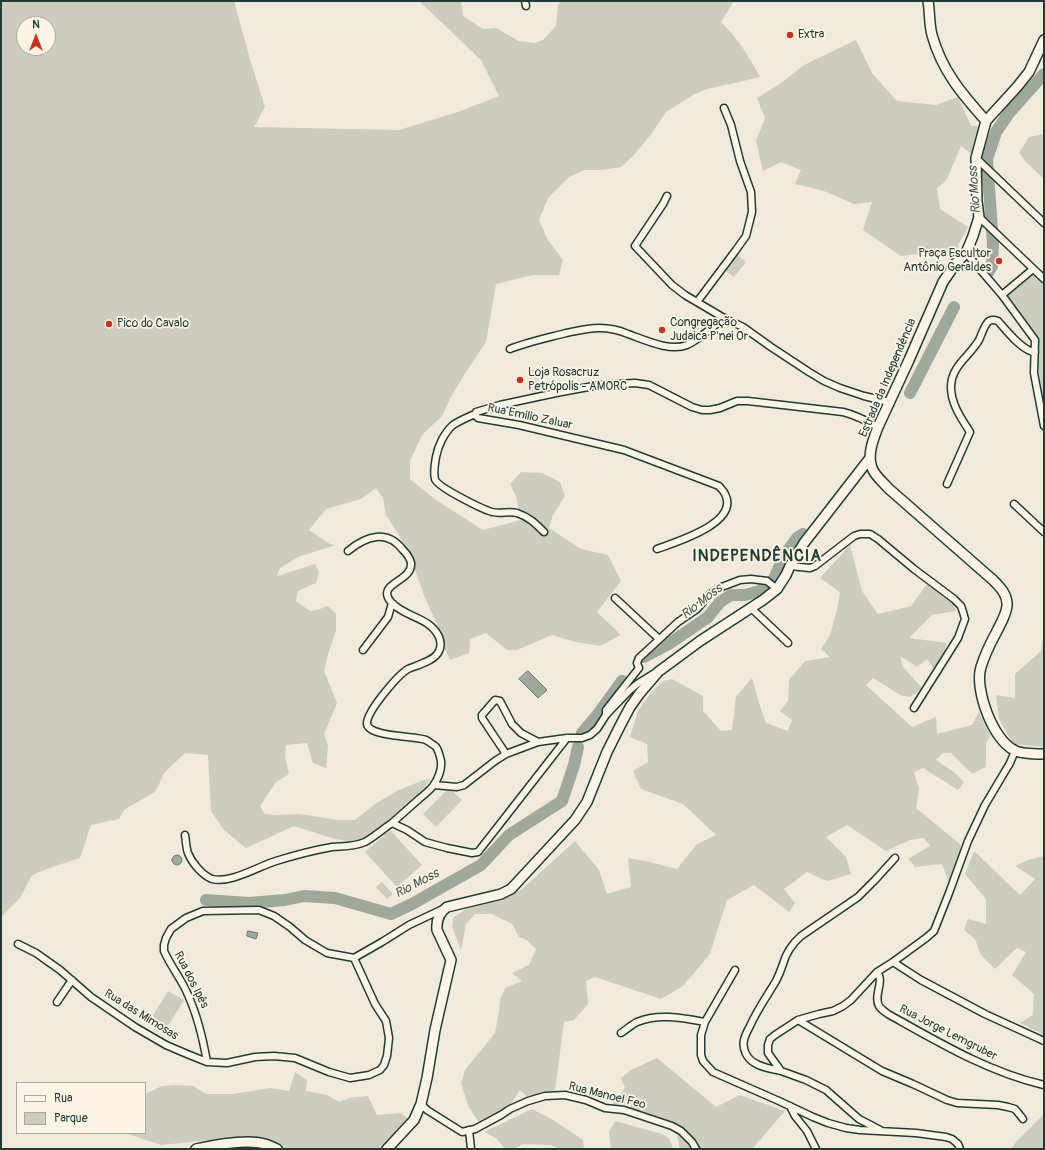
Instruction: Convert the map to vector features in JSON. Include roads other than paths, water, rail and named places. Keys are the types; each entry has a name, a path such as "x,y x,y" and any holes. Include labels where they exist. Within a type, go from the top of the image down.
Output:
{"street":[{"path":"928,1 932,34 943,64 964,97 986,121"},
{"name":"Estrada da Independência","path":"870,458 872,443 878,427 943,282 956,263 966,254 973,236 979,217 976,158 986,121 1029,72 1044,40"},
{"path":"697,302 746,236 752,212 751,192 740,161 731,125 724,108"},
{"path":"976,158 1044,223"},
{"path":"667,196 635,246 672,285 697,302 743,328 824,381 846,390 889,402"},
{"path":"979,217 1044,279"},
{"path":"966,254 1002,295 1035,340 1034,373 1044,426"},
{"path":"1002,295 1033,269"},
{"path":"510,349 530,342 582,329 598,328 612,329 642,340 677,347 686,345 697,339 724,318"},
{"path":"947,484 970,432 955,406 951,388 953,375 962,360 978,341 986,324 994,319 998,321 1023,347 1034,352"},
{"name":"Rua Emilio Zaluar","path":"658,550 715,523 724,513 727,505 725,494 719,486 624,450 519,425 478,418 475,414 478,411 500,405 556,393 598,385 636,382 650,385 692,407 702,410 710,410 736,402 748,401 853,414 878,427"},
{"path":"475,414 453,426 441,442 437,450 434,471 435,480 439,485 472,504 493,512 515,512 531,519 544,532"},
{"path":"434,785 457,787 464,785 506,754 538,742 567,738 582,738 590,735 597,729 606,716 629,691 777,589 804,543 870,458"},
{"path":"870,458 872,469 877,477 993,580 1006,596 1007,604 1005,616 980,668 979,681 984,704 1001,740 1015,751 1044,754"},
{"path":"1014,504 1044,532"},
{"path":"790,566 810,568 815,566 854,536 860,534 870,534 961,606 965,618 958,638 914,708"},
{"path":"185,835 188,852 194,864 205,875 213,879 226,879 243,875 275,861 332,847 352,846 365,842 392,823 432,788 438,779 442,766 440,755 436,748 426,740 384,734 369,728 367,725 369,716 377,702 395,682 407,670 436,656 441,645 437,633 432,626 400,609 392,603 387,596 389,587 407,575 410,569 411,562 408,554 398,543 384,537 370,538 357,544 348,551"},
{"path":"606,716 606,710 639,668 637,663 639,658 658,639 678,622 697,609 719,588 740,580 751,579 767,582 777,589"},
{"path":"614,598 658,639"},
{"path":"363,650 388,617 392,603"},
{"path":"750,607 788,643"},
{"path":"354,958 409,925 447,907 501,894 511,889 575,820 587,802 608,752 630,707 658,672"},
{"path":"506,754 482,718 482,715 495,700 500,701 512,724 521,733 538,742"},
{"path":"392,823 407,830 425,842 472,853 478,852 567,738"},
{"path":"781,1071 768,1052 770,1039 798,1020 833,1012 843,1006 851,1000 877,972 893,962 934,931 968,841 985,805 1010,763 1015,751"},
{"path":"882,1131 859,1119 826,1090 806,1080 754,1063 747,1056 743,1045 762,1001 780,973 788,950 801,936 858,897 895,858"},
{"path":"387,1149 414,1120 421,1104 427,1078 434,1030 451,960 436,930 436,925 441,911 447,907"},
{"name":"Rua dos Ipês","path":"207,1062 196,1012 188,994 164,952 166,938 171,928 186,918 203,911 259,910 274,916 305,940 327,953 354,958"},
{"name":"Rua das Mimosas","path":"18,944 36,953 72,980 91,997 135,1027 166,1045 207,1062 227,1063 255,1057 274,1056 295,1058 329,1072 350,1078 369,1075 380,1070 384,1065 387,1056 389,1038 386,1021 376,1004 354,958"},
{"path":"893,962 921,980 985,1014 1044,1041"},
{"path":"736,970 705,1022 701,1035 701,1055 707,1067 713,1072 790,1106 813,1118 846,1128 865,1131 916,1133 946,1137 952,1139 958,1144 960,1149"},
{"name":"Rua Jorge Lemgruber","path":"877,972 880,978 877,1000 879,1006 888,1014 971,1059 1010,1075 1044,1085"},
{"path":"57,1002 72,980"},
{"path":"621,1033 636,1023 657,1017 681,1018 705,1022"},
{"path":"798,1020 882,1072 913,1084 947,1100 958,1103 998,1105 1015,1109 1023,1119"},
{"name":"Rua Manoel Feo","path":"469,1130 483,1125 510,1109 528,1101 545,1096 566,1095 586,1100 605,1108 624,1110 672,1126 681,1131 692,1142 696,1149"},
{"path":"421,1104 427,1110 462,1132 469,1130 471,1149"},
{"path":"790,1106 795,1116 807,1131 816,1149"},
{"path":"196,1149 221,1144 255,1142 266,1144 277,1149"}],"waterway":[{"name":"Rio Moss","path":"987,274 992,266 993,244 987,159 996,132 1009,113 1044,74"},
{"name":"Rio Moss","path":"910,393 954,307"},
{"name":"Rio Moss","path":"644,657 667,645 708,617 720,602 731,595 745,595 760,591 774,579 784,556 797,538 803,534"},
{"name":"Rio Moss","path":"582,733 622,681"},
{"name":"Rio Moss","path":"206,900 249,903 285,900 304,896 335,898 391,914 412,904 481,865 509,835 562,801 574,765 578,747"}],"place":[{"name":"Extra","path":"790,35"},
{"name":"Praça Escultor Antônio Geraldes","path":"999,261"},
{"name":"Pico do Cavalo","path":"109,324"},
{"name":"Congregação Judaica P'nei Or","path":"662,330"},
{"name":"Loja Rosacruz Petrópolis - AMORC","path":"520,380"}],"district":[{"name":"INDEPENDÊNCIA","path":"757,557"}]}
